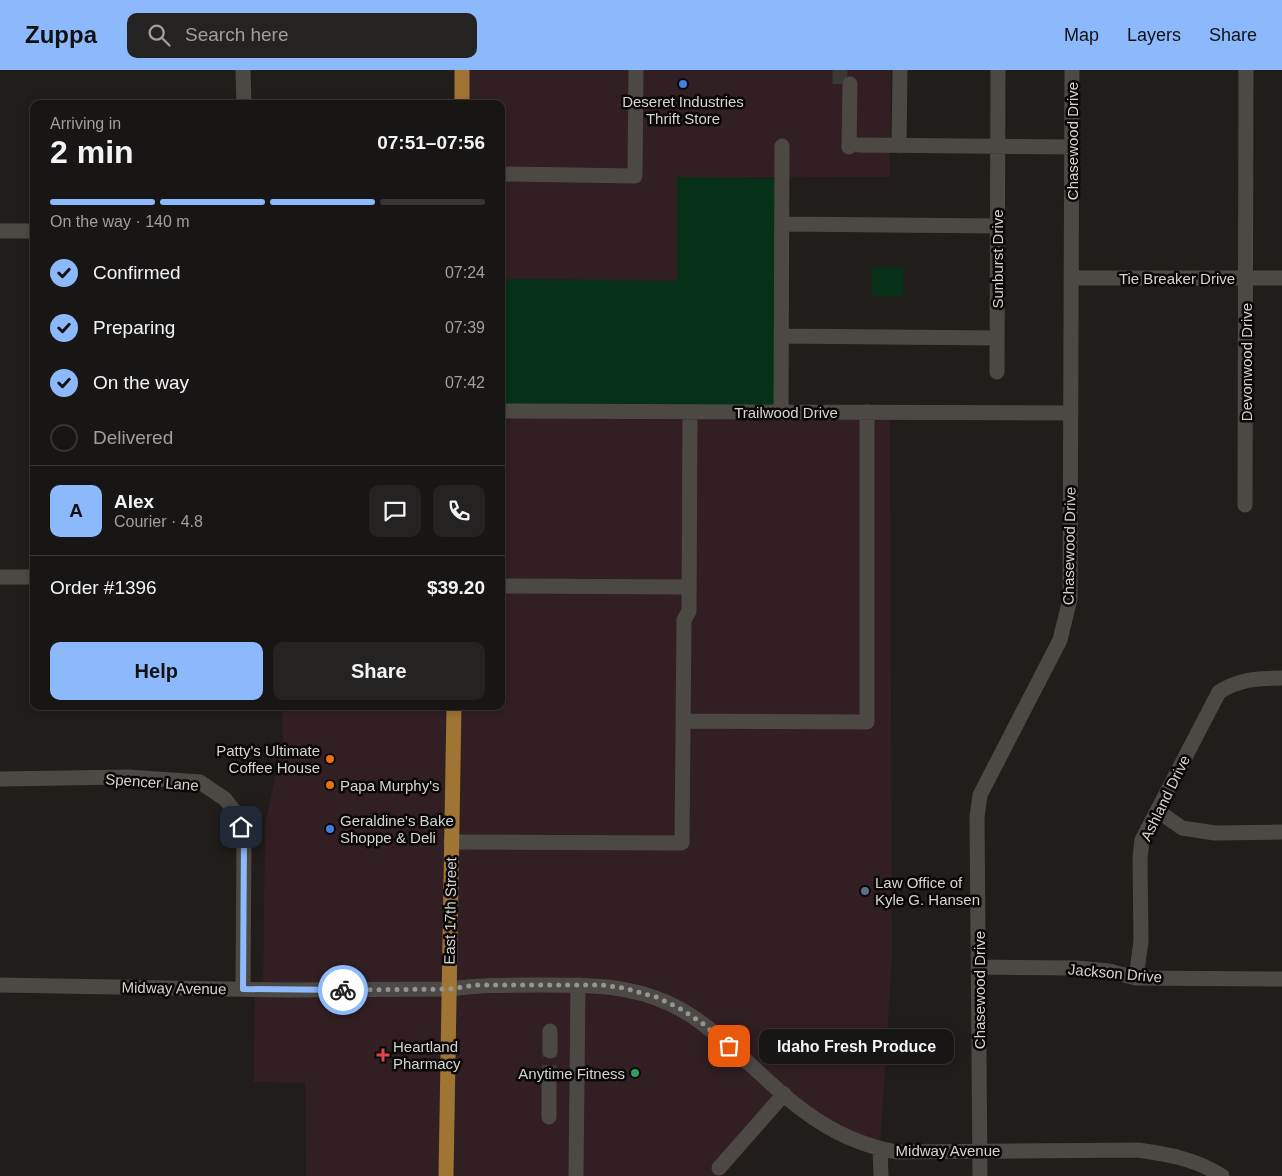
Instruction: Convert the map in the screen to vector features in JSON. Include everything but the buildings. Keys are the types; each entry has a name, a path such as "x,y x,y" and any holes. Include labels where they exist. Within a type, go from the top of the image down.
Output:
{"main road":[{"path":"462,70 462,100"},
{"name":"East 17th Street","path":"446,1176 454,710"}],"street":[{"path":"243,70 244,100"},
{"path":"505,174 635,176 636,70"},
{"path":"900,70 900,146"},
{"name":"Sunburst Drive","path":"998,70 998,372"},
{"name":"Chasewood Drive","path":"980,1176 977,817 980,795 1056,648 1066,620 1070,599 1072,70"},
{"name":"Devonwood Drive","path":"1245,505 1246,70"},
{"path":"845,84 849,146 1072,147"},
{"path":"781,412 782,146"},
{"path":"782,224 998,226"},
{"path":"0,231 30,231"},
{"name":"Tie Breaker Drive","path":"1071,278 1282,278"},
{"path":"781,336 997,338"},
{"name":"Trailwood Drive","path":"505,411 1071,413"},
{"path":"451,842 682,842 684,620 689,611 690,412"},
{"path":"684,721 867,722 867,412"},
{"path":"0,578 30,577"},
{"path":"505,586 689,587"},
{"name":"Ashland Drive","path":"1136,978 1141,941 1140,858 1142,840 1219,692 1234,683 1252,678 1282,678"},
{"name":"Spencer Lane","path":"0,779 128,777 200,782 225,799 239,817 244,837 243,989"},
{"path":"1158,811 1182,828 1216,832 1282,832"},
{"name":"Jackson Drive","path":"979,967 1077,968 1109,971 1136,978 1282,979"},
{"name":"Midway Avenue","path":"0,985 243,989 450,989 475,985 578,985 624,988 656,997 679,1008 702,1023 820,1123 846,1138 880,1149 896,1152 1138,1150 1176,1155 1212,1169 1222,1176"},
{"path":"576,1176 578,985"},
{"path":"550,1031 550,1051"},
{"path":"549,1080 549,1117"},
{"path":"719,1168 784,1094"},
{"path":"880,1149 881,1176"}],"shaded area":[{"path":"462,70 891,70 890,177 677,178 677,281 505,279 505,100 462,100"},
{"path":"505,411 890,413 892,958 880,1149 789,1100 723,1176 306,1176 305,1083 254,1082 255,990 263,989 265,824 283,740 283,710 505,710"}],"green space":[{"path":"677,177 782,179 781,412 505,411 505,279 677,281"},
{"path":"872,267 903,267 903,296 872,296"}],"tunnel":[{"path":"840,70 840,84"},
{"path":"549,1080 550,1051"}],"way so far":[{"path":"343,990 450,989 475,985 602,985 624,988 656,997 679,1008 702,1023 729,1046"}],"place":[{"name":"Deseret Industries Thrift Store","path":"683,84"},
{"name":"Patty's Ultimate Coffee House","path":"330,759"},
{"name":"Papa Murphy's","path":"330,785"},
{"name":"Geraldine's Bake Shoppe & Deli","path":"330,829"},
{"name":"Law Office of Kyle G. Hansen","path":"865,891"},
{"name":"Idaho Fresh Produce","path":"729,1046"},
{"name":"Heartland Pharmacy","path":"383,1055"},
{"name":"Anytime Fitness","path":"635,1073"}],"route":[{"path":"241,827 244,837 243,989 343,990"}]}
